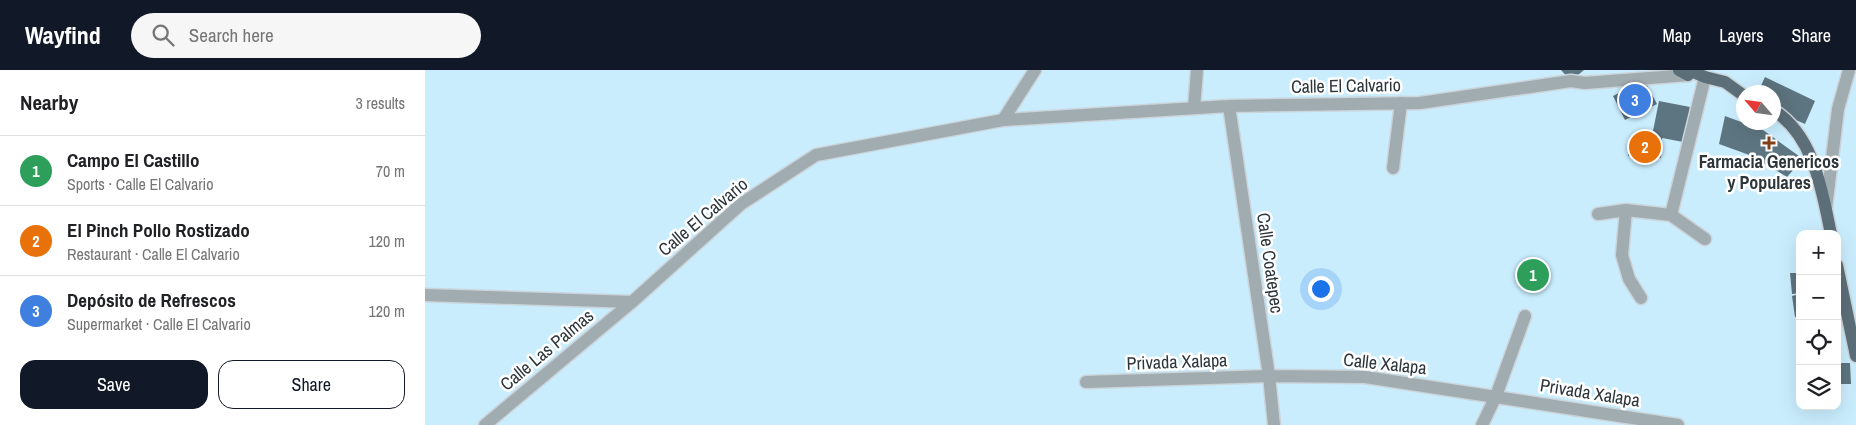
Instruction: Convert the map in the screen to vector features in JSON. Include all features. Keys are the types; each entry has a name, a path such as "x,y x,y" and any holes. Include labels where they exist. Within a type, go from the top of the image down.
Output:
{"main road":[{"path":"1684,73 1691,71 1725,82 1736,90"},
{"path":"1781,116 1790,123 1799,136 1814,165 1830,230"},
{"path":"1839,275 1855,351"}],"street":[{"path":"1003,120 1035,70"},
{"path":"1194,108 1197,70"},
{"path":"1826,209 1837,109 1849,70"},
{"name":"Calle El Calvario","path":"632,302 741,204 816,155 1003,120 1229,106 1420,102 1571,81 1585,83 1684,73"},
{"path":"1671,215 1705,77"},
{"path":"1393,168 1401,103"},
{"name":"Calle Coatepec","path":"1229,106 1269,376 1274,425"},
{"path":"1626,210 1621,255 1629,279 1641,298"},
{"path":"1598,214 1626,210 1671,215 1705,239"},
{"path":"425,295 632,302"},
{"name":"Calle Las Palmas","path":"485,425 632,302"},
{"path":"1482,425 1496,396 1525,316"},
{"name":"Privada Xalapa","path":"1087,382 1269,376"},
{"name":"Calle Xalapa","path":"1269,376 1365,377 1496,396"},
{"name":"Privada Xalapa","path":"1496,396 1678,425"}],"shaded area":[{"path":"425,70 1856,70 1856,425 425,425"}],"building":[{"path":"1561,70 1584,70 1571,81"},
{"path":"1765,77 1815,101 1805,124 1781,114 1781,85 1761,85"},
{"path":"1644,80 1657,104 1625,120 1613,96"},
{"path":"1659,101 1690,107 1683,142 1652,136"},
{"path":"1725,116 1736,120 1736,130 1763,130 1803,159 1787,177 1752,156 1719,144"},
{"path":"1630,136 1662,138 1661,158 1628,156"},
{"path":"1790,273 1796,273 1796,294 1792,294"},
{"path":"1796,295 1795,317 1792,296"},
{"path":"1841,363 1850,363 1851,384 1841,384"}],"place":[{"name":"Depósito de Refrescos","path":"1635,100"},
{"name":"Farmacia Genericos y Populares","path":"1769,143"},
{"name":"El Pinch Pollo Rostizado","path":"1645,147"},
{"name":"Campo El Castillo","path":"1533,275"}]}
